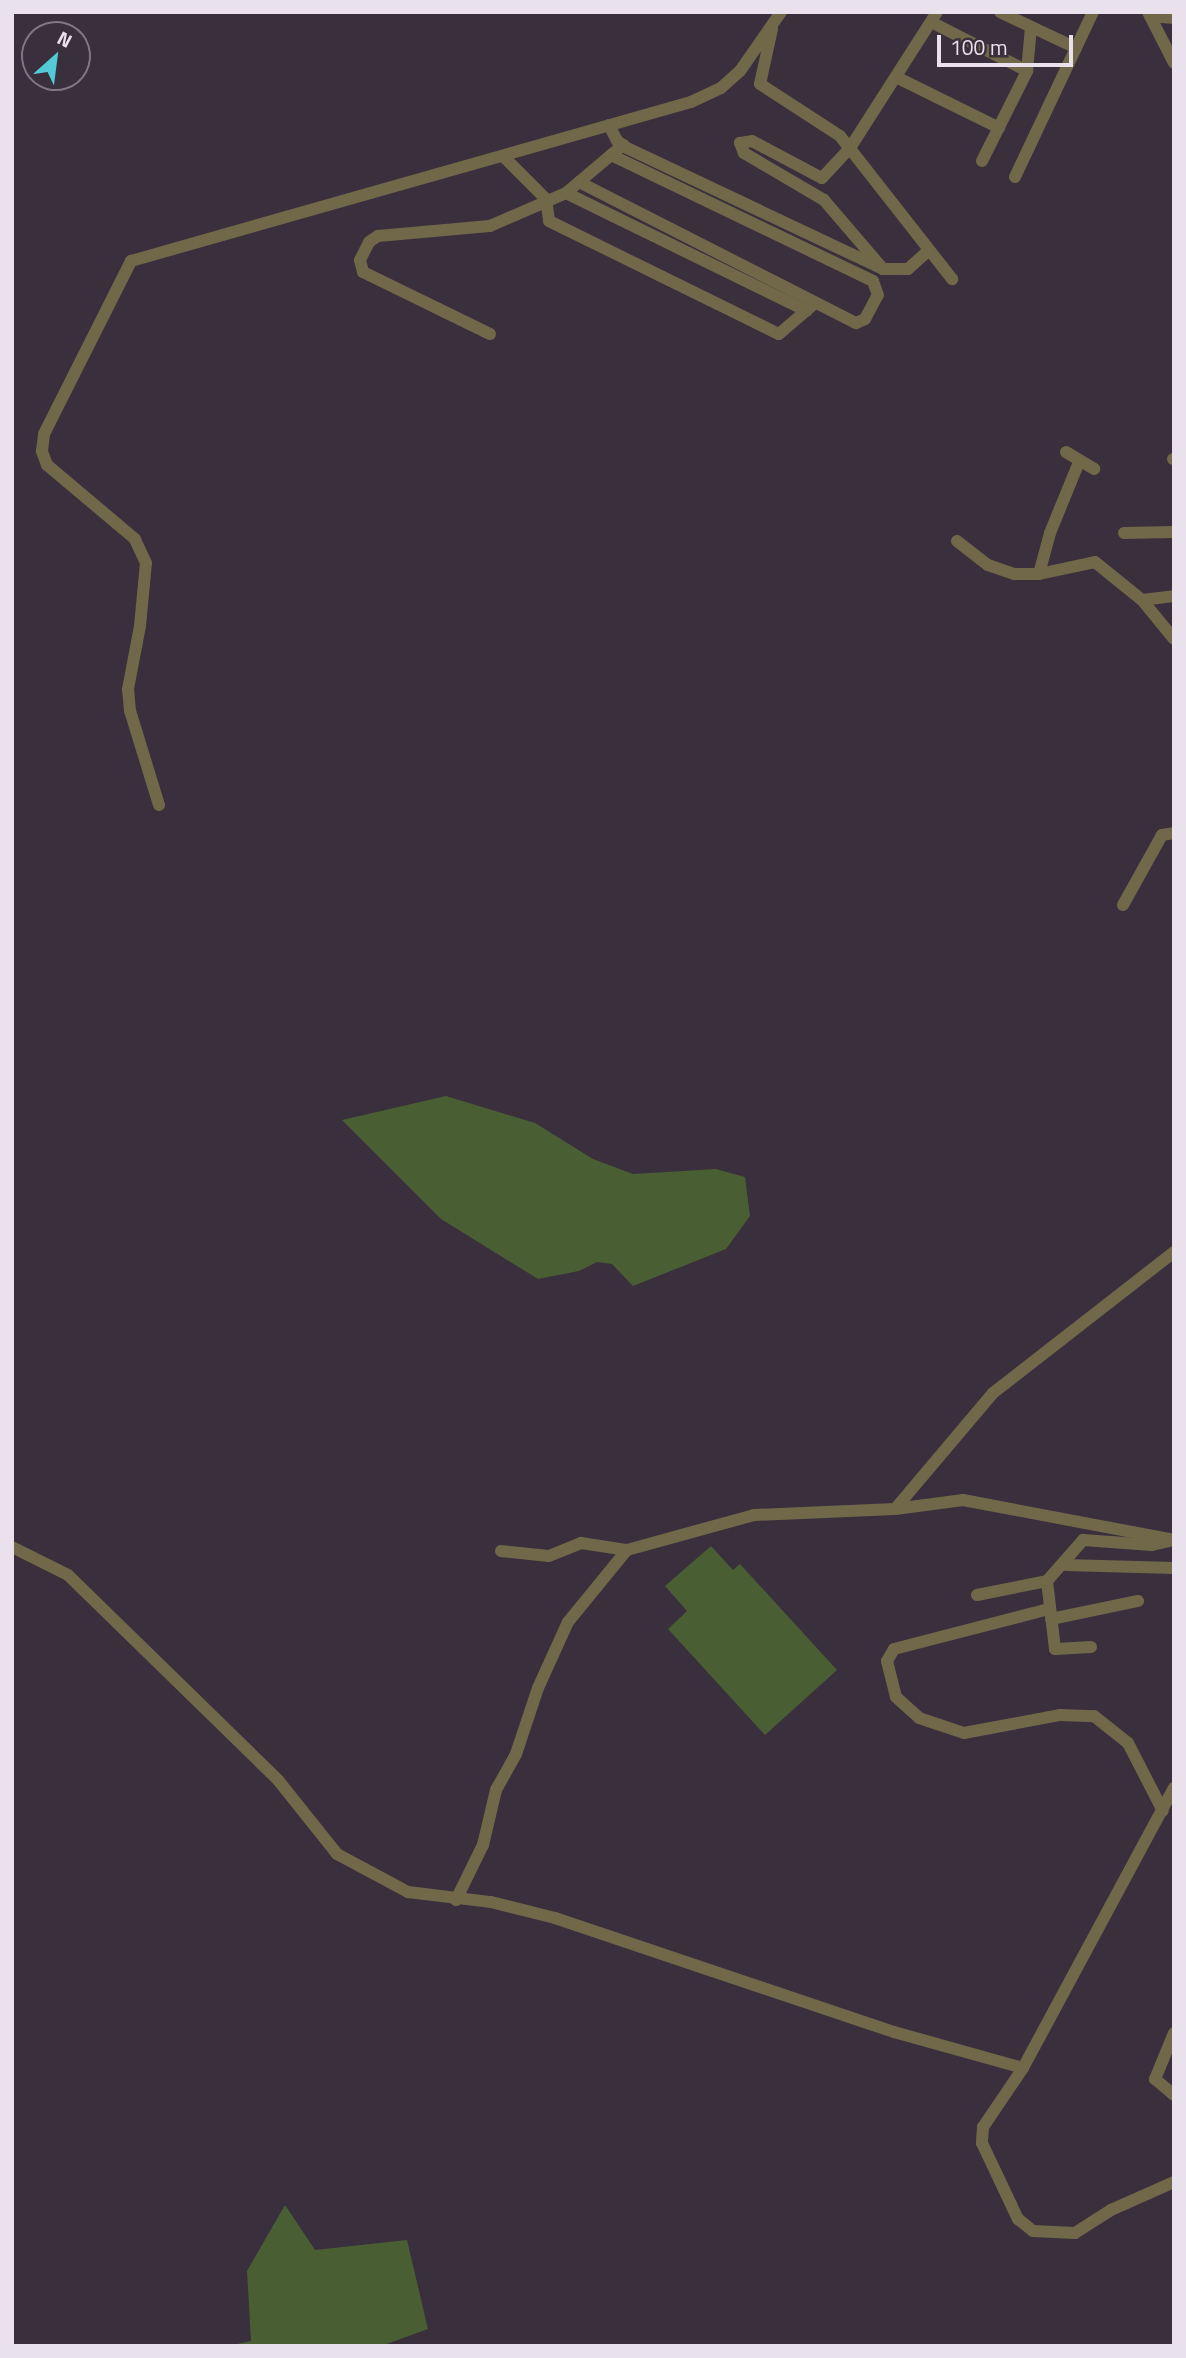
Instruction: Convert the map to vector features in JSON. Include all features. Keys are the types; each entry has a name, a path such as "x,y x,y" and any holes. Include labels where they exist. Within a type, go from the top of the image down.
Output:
{"street":[{"path":"159,805 130,711 128,689 146,563 135,538 47,465 42,451 44,434 108,300 131,261 691,102 721,88 740,71 781,12"},
{"path":"1000,12 1076,48"},
{"path":"1015,177 1093,12"},
{"path":"1149,14 1174,18"},
{"path":"1149,14 1174,63"},
{"path":"883,269 818,195 740,148 744,139 817,179 850,148 934,17 1027,71"},
{"path":"772,25 760,84 827,124 850,148 951,279"},
{"path":"982,161 1027,71 1031,27"},
{"path":"895,77 999,128"},
{"path":"610,125 623,145 883,269 908,268 929,250"},
{"path":"490,334 363,272 360,260 369,242 378,236 490,226 566,193 623,145"},
{"path":"566,193 811,307 856,323 865,319 878,289 873,281 611,155"},
{"path":"503,156 547,199 549,220 779,334 811,307"},
{"path":"579,183 811,307"},
{"path":"1066,452 1094,469"},
{"path":"1039,574 1050,533 1079,462"},
{"path":"1124,533 1174,532"},
{"path":"957,541 988,565 1014,575 1039,574 1095,562 1142,600 1174,639"},
{"path":"1142,600 1174,596"},
{"path":"1123,905 1163,835 1174,833"},
{"path":"895,1509 993,1393 1174,1252"},
{"path":"501,1550 549,1556 582,1543 626,1550 754,1515 982,1502 1174,1540"},
{"path":"977,1595 1047,1581 1065,1565 1083,1540 1093,1537 1152,1545 1174,1540"},
{"path":"12,1547 68,1575 278,1780 337,1854 408,1892 456,1900 491,1902 555,1918 894,2032 1023,2068"},
{"path":"456,1900 483,1845 496,1790 516,1754 538,1688 568,1622 626,1550"},
{"path":"1065,1565 1174,1568"},
{"path":"1047,1581 1055,1649 1091,1647"},
{"path":"1138,1601 1050,1614 894,1649 887,1661 895,1697 919,1718 964,1733 1060,1715 1094,1716 1128,1743 1163,1811"},
{"path":"1174,1788 1023,2068 983,2127 982,2143 1018,2219 1033,2231 1075,2233 1111,2210 1174,2182"},
{"path":"1174,2034 1155,2079 1174,2095"}],"green space":[{"path":"446,1096 535,1123 593,1159 633,1174 716,1169 745,1177 750,1216 726,1249 633,1286 612,1264 597,1262 579,1271 538,1279 441,1219 342,1120"},
{"path":"711,1546 733,1570 740,1564 837,1670 765,1735 668,1629 687,1611 665,1586"},
{"path":"285,2205 315,2250 407,2240 428,2329 381,2346 228,2346 251,2341 247,2271"}]}
